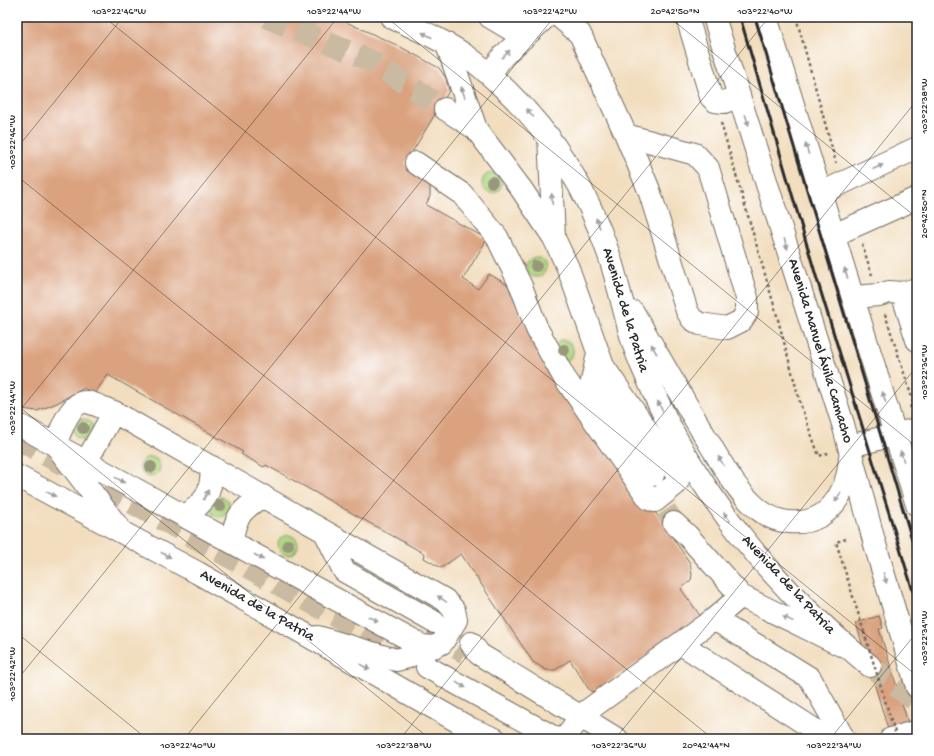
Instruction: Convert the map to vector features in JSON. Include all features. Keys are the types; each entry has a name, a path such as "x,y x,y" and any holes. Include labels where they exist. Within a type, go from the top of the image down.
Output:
{"main road":[{"name":"Avenida de la Patria","path":"391,17 447,45 469,58 490,74 524,107 549,136 576,178 594,214 619,287 633,342 649,383 674,434 704,484 729,520 764,564 820,622 870,666"},
{"path":"490,17 524,37"},
{"path":"490,74 503,56 546,17"},
{"path":"560,17 580,34 626,135 649,190 687,311 692,319 700,324 727,328 741,321 747,312 747,298 708,168 695,154 626,135"},
{"path":"687,17 711,97 715,101 724,102 739,96"},
{"name":"Avenida Manuel Ávila Camacho","path":"714,17 850,446 874,541 917,687"},
{"path":"766,17 917,505"},
{"path":"416,163 462,194 496,237 521,286 538,329 564,377 649,499 656,501 676,484 678,481 678,476 603,366 568,268 554,238 522,190 476,129 447,45"},
{"path":"445,109 476,129"},
{"path":"549,136 554,238"},
{"path":"821,193 917,148"},
{"path":"834,235 917,198"},
{"path":"619,287 678,392 732,480 758,509 775,519 788,523 801,523 814,519 826,512 837,498 846,482 850,465 850,446 917,429"},
{"path":"854,298 879,295 889,292 910,291 917,340"},
{"path":"564,377 583,388 649,477 592,381 598,353"},
{"path":"55,444 69,413 78,404 79,398 114,412 445,600 454,610 456,620 442,643 434,647 428,642"},
{"path":"86,462 114,412"},
{"path":"17,424 186,516 305,584 428,642 557,739"},
{"path":"55,444 121,531"},
{"path":"186,516 199,506 206,498 212,485 212,467"},
{"name":"Avenida de la Patria","path":"17,476 198,573 478,734 495,739"},
{"path":"232,542 233,527 238,517 248,505 263,496"},
{"path":"681,525 741,596 848,648"},
{"path":"565,739 580,716 681,644 741,596"},
{"path":"714,619 810,678 844,739"},
{"path":"304,633 396,660 408,657 428,642"},
{"path":"681,644 828,739"},
{"path":"472,650 617,739"},
{"path":"891,739 917,731"}],"path":[{"path":"715,101 776,312 801,406 819,456 850,446"},
{"path":"846,539 836,542 897,739"}],"green space":[{"path":"492,173 499,176 502,183 499,190 492,193 485,190 482,183 485,176"},
{"path":"532,257 540,257 546,263 546,271 540,277 532,277 526,271 526,263"},
{"path":"560,340 569,342 573,348 572,355 565,361 555,345"},
{"path":"83,419 90,422 93,429 90,436 83,439 76,436 73,429 76,422"},
{"path":"146,457 154,457 160,463 160,471 154,477 146,477 140,471 140,463"},
{"path":"220,497 227,500 230,507 227,514 220,517 213,514 210,507 213,500"},
{"path":"284,535 292,535 298,541 298,549 292,555 284,555 278,549 278,541"}],"building":[{"path":"17,17 335,17 399,46 439,68 446,78 449,91 405,164 426,178 430,183 430,196 426,205 487,239 463,279 478,289 489,274 508,285 521,317 690,563 692,575 691,580 681,589 699,614 700,620 592,692 570,660 555,670 546,670 533,662 461,554 441,568 424,558 425,554 266,465 264,467 260,465 241,454 243,452 108,375 94,394 84,388 57,403 37,411 17,407"},
{"path":"879,616 883,628 879,629 913,739 891,739 856,623"}],"tunnel":[{"path":"266,17 369,60 445,109"},
{"path":"17,439 418,662"},
{"path":"647,483 674,523"},
{"path":"428,632 465,653"},
{"path":"870,666 917,702"}],"railway":[{"path":"740,17 816,276 917,604"},
{"path":"755,17 917,556"}]}
